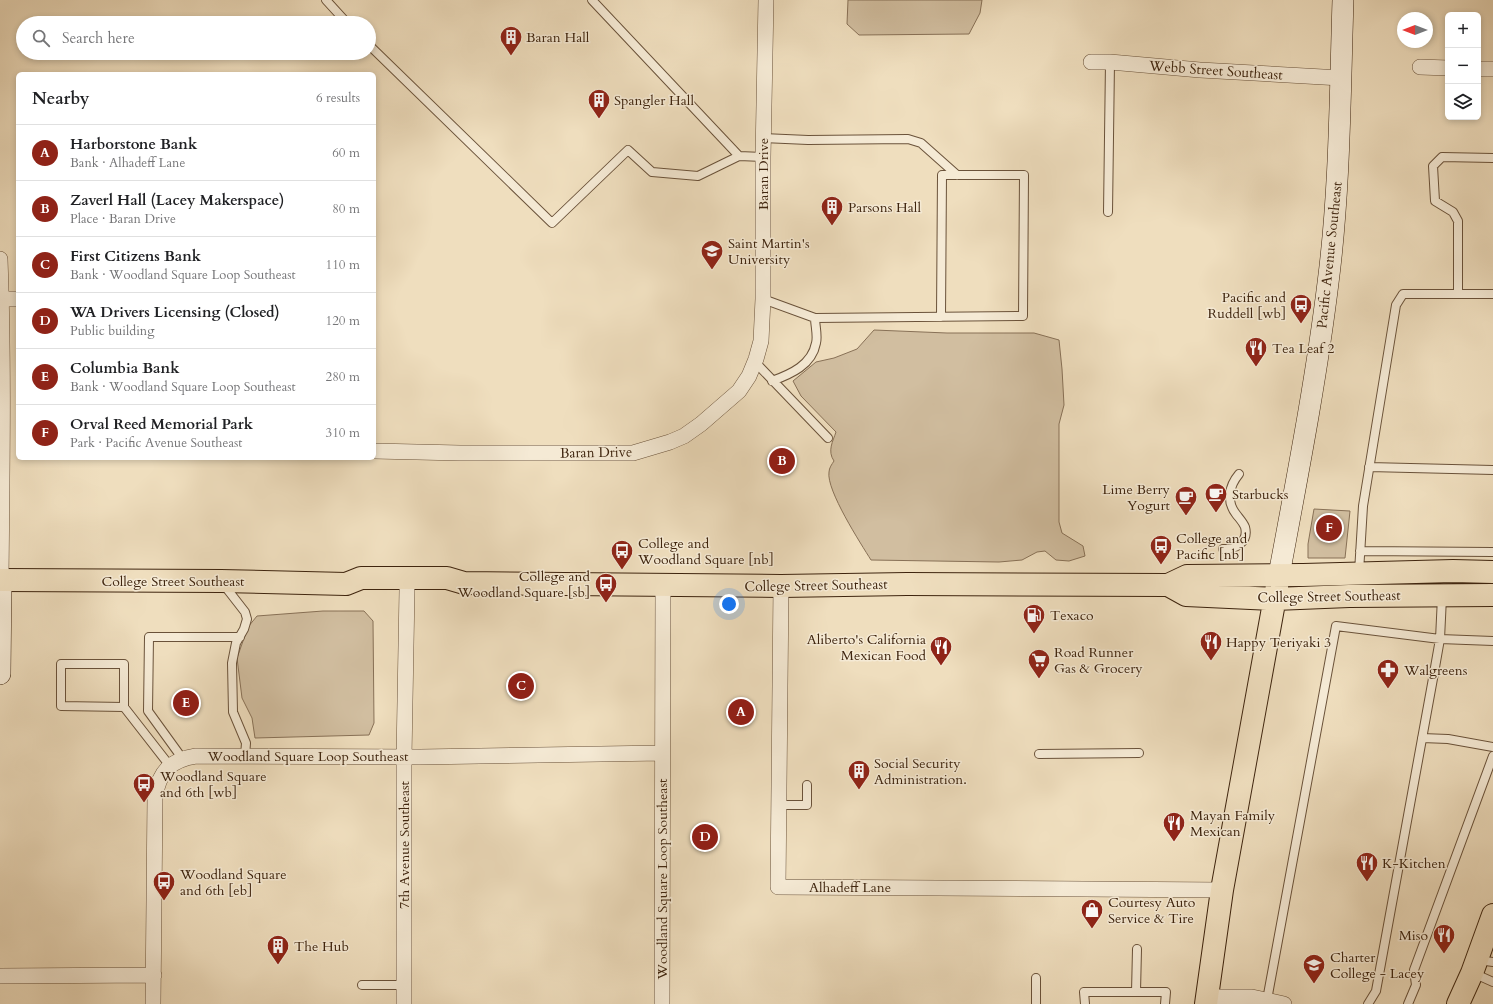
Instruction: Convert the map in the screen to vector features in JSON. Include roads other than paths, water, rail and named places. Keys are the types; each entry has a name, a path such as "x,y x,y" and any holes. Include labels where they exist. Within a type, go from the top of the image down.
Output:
{"main road":[{"name":"Pacific Avenue Southeast","path":"1206,1000 1222,890 1313,385 1328,282 1336,185 1343,0"},
{"name":"College Street Southeast","path":"0,580 221,581 346,584 361,578 447,578 464,583 662,586 907,584 1168,585 1187,576 1453,571 1493,572"},
{"path":"0,580 0,674"},
{"name":"College Street Southeast","path":"346,584 360,591 446,590 464,583"},
{"name":"College Street Southeast","path":"1168,585 1186,595 1275,599 1493,595"},
{"path":"1458,1004 1481,965 1492,920"}],"street":[{"name":"Baran Drive","path":"376,451 460,453 633,453 670,442 684,436 701,424 739,391 749,376 761,341 763,298 763,138 766,0"},
{"name":"Webb Street Southeast","path":"1091,62 1110,62 1200,70 1341,78"},
{"path":"1420,67 1445,68"},
{"path":"1481,69 1493,69"},
{"path":"0,259 3,449 0,580"},
{"path":"1,299 16,299"},
{"name":"Woodland Square Loop Southeast","path":"662,586 662,1004"},
{"name":"Alhadeff Lane","path":"780,586 778,887 1222,890"},
{"name":"7th Avenue Southeast","path":"404,1004 404,757 407,590"},
{"name":"Woodland Square Loop Southeast","path":"176,762 196,756 404,757 662,753"},
{"path":"153,1004 155,797 157,784 176,762"},
{"path":"0,976 154,975"},
{"path":"1206,1000 1252,997 1284,1004"}],"lane":[{"path":"326,0 341,16"},
{"path":"592,0 739,156"},
{"path":"376,52 552,223 628,150 652,172 698,176 739,156 763,157"},
{"path":"1108,212 1110,62"},
{"path":"763,138 808,140 908,139 921,143 957,175"},
{"path":"1458,294 1458,221 1453,212 1435,202 1433,166 1442,157 1493,158"},
{"path":"763,298 815,318 941,317 1023,316 1024,175 942,175 941,317"},
{"path":"1359,573 1363,506 1396,305 1403,294 1493,294"},
{"path":"772,381 790,375 809,361 816,343 815,318"},
{"path":"755,362 828,438"},
{"path":"1369,467 1493,470"},
{"path":"1223,549 1230,550 1236,547 1241,543 1245,533 1243,523 1235,513 1230,502 1230,488 1233,481 1239,474"},
{"path":"1360,551 1493,552"},
{"path":"221,581 246,612 247,619 244,629 236,643 233,657 232,703 236,722 244,735 246,743 245,756"},
{"path":"1368,1004 1376,991 1440,639 1442,595"},
{"path":"1266,1000 1336,626 1440,639 1493,641"},
{"path":"176,762 148,711 149,638 240,637"},
{"path":"124,707 60,706 61,664 124,664 124,707 176,762"},
{"path":"1422,738 1448,739 1493,747"},
{"path":"1039,754 1139,753"},
{"path":"1408,1004 1416,985 1414,970 1493,756"},
{"path":"779,805 807,805 807,785"},
{"path":"1136,992 1137,949"},
{"path":"1481,965 1493,982"},
{"path":"1036,978 1036,1004"},
{"path":"362,985 404,985"},
{"path":"1085,1004 1084,992 1166,992 1165,1004"}],"place":[{"name":"Baran Hall","path":"511,56"},
{"name":"Spangler Hall","path":"599,120"},
{"name":"Parsons Hall","path":"832,226"},
{"name":"Saint Martin's University","path":"712,270"},
{"name":"Pacific and Ruddell [wb]","path":"1301,324"},
{"name":"Tea Leaf 2","path":"1256,368"},
{"name":"Zaverl Hall (Lacey Makerspace)","path":"782,461"},
{"name":"Starbucks","path":"1216,514"},
{"name":"Lime Berry Yogurt","path":"1186,516"},
{"name":"Orval Reed Memorial Park","path":"1329,528"},
{"name":"College and Pacific [nb]","path":"1161,566"},
{"name":"College and Woodland Square [nb]","path":"622,570"},
{"name":"College and Woodland Square [sb]","path":"606,604"},
{"name":"Texaco","path":"1034,634"},
{"name":"Happy Teriyaki 3","path":"1211,662"},
{"name":"Aliberto's California Mexican Food","path":"941,666"},
{"name":"Road Runner Gas & Grocery","path":"1039,680"},
{"name":"First Citizens Bank","path":"521,686"},
{"name":"Walgreens","path":"1388,690"},
{"name":"Columbia Bank","path":"186,703"},
{"name":"Harborstone Bank","path":"741,712"},
{"name":"Social Security Administration.","path":"859,790"},
{"name":"Woodland Square and 6th [wb]","path":"144,804"},
{"name":"WA Drivers Licensing (Closed)","path":"705,837"},
{"name":"Mayan Family Mexican","path":"1174,842"},
{"name":"K-Kitchen","path":"1367,882"},
{"name":"Woodland Square and 6th [eb]","path":"164,902"},
{"name":"Courtesy Auto Service & Tire","path":"1092,930"},
{"name":"Miso","path":"1444,954"},
{"name":"The Hub","path":"278,966"},
{"name":"Charter College - Lacey","path":"1314,984"}]}
